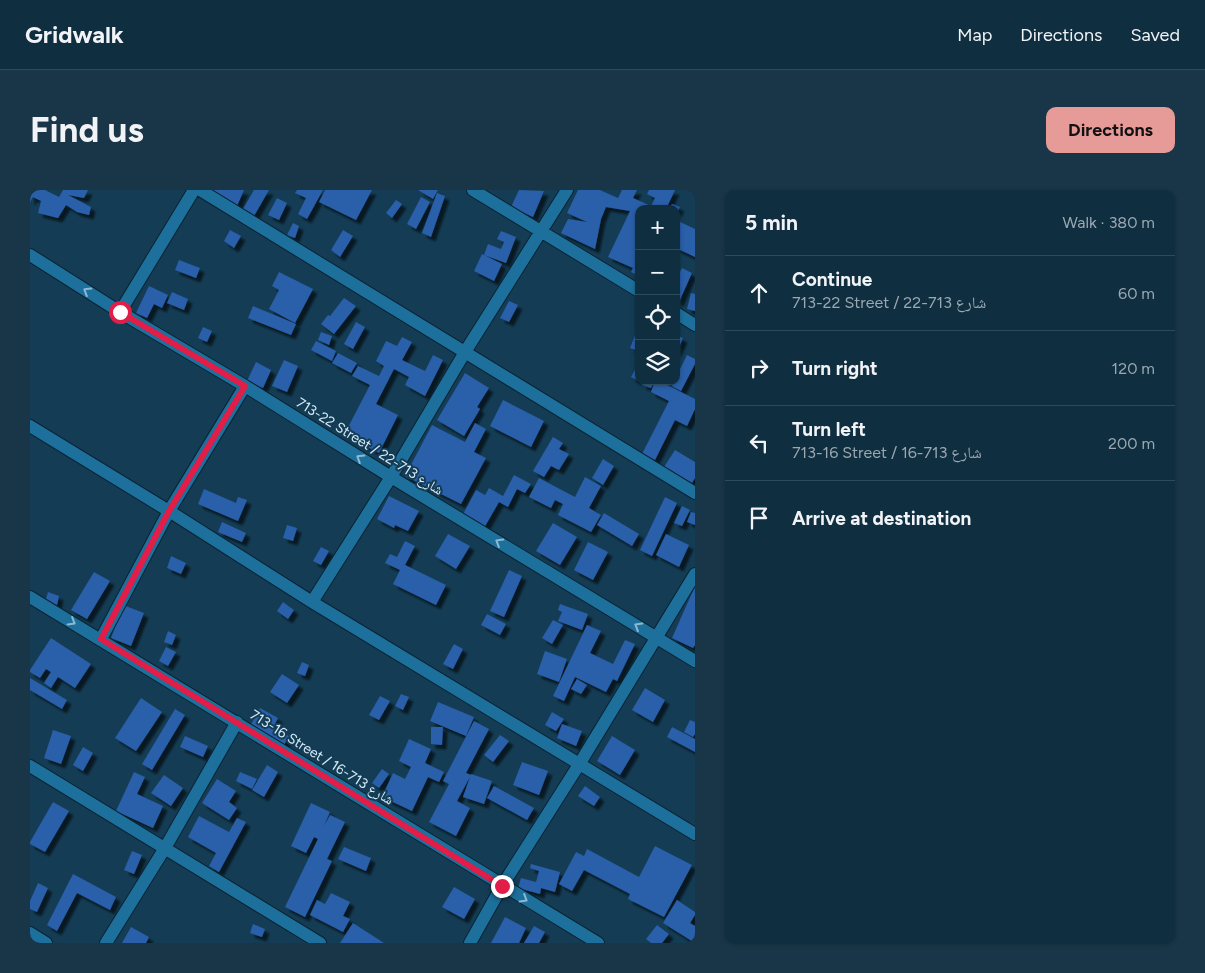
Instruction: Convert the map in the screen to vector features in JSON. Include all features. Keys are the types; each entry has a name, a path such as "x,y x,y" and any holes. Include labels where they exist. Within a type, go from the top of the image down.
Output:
{"street":[{"path":"120,312 194,190"},
{"path":"200,190 695,494"},
{"path":"474,190 635,289"},
{"path":"312,602 391,477 566,190"},
{"name":"713-22 Street / شارع 713-22","path":"30,255 120,312 695,660"},
{"path":"680,316 695,325"},
{"path":"101,639 169,511 245,386"},
{"path":"30,426 312,602 695,834"},
{"path":"470,943 502,886 580,763 695,574"},
{"name":"713-16 Street / شارع 713-16","path":"30,597 598,943"},
{"path":"106,943 165,848 237,722"},
{"path":"30,766 320,943"},
{"path":"30,933 46,943"}],"building":[{"path":"30,190 45,190 59,197 63,190 88,190 84,198 68,195 91,207 89,215 77,212 66,205 58,218 38,213 41,201 33,197 30,202"},
{"path":"212,190 244,190 237,206"},
{"path":"254,190 269,190 254,216 243,209"},
{"path":"297,190 323,190 307,219 298,214 306,198 295,193"},
{"path":"325,190 372,190 356,220 319,202"},
{"path":"418,190 438,190 433,199"},
{"path":"519,190 544,191 533,217 511,207"},
{"path":"578,190 600,190 618,198 622,190 637,190 633,198 649,205 635,205 635,274 631,272 633,268 608,257 630,211 606,207 601,219 595,249 561,233 568,219 587,222 567,213"},
{"path":"649,190 675,190 668,205 652,205 655,198 647,194"},
{"path":"437,193 445,196 431,237 422,233"},
{"path":"421,197 430,202 416,229 407,224"},
{"path":"277,198 287,203 279,220 268,215"},
{"path":"396,200 402,204 392,218 386,213"},
{"path":"680,222 695,229 695,257 680,250"},
{"path":"293,223 299,226 295,238 287,235"},
{"path":"230,230 241,236 234,248 224,241"},
{"path":"343,230 353,236 340,257 331,250"},
{"path":"501,231 516,237 506,263 484,255 488,244 501,249 504,242 497,239"},
{"path":"482,254 502,264 494,281 474,271"},
{"path":"179,260 200,268 196,278 175,270"},
{"path":"682,268 692,273 680,300 680,295 680,272"},
{"path":"279,272 313,289 295,323 269,309 279,290 272,286"},
{"path":"149,286 168,295 162,308 154,304 147,318 136,313"},
{"path":"172,292 188,299 184,310 167,303"},
{"path":"691,293 695,294 695,311 687,309"},
{"path":"344,298 356,306 334,334 321,324"},
{"path":"509,301 518,305 509,322 500,318"},
{"path":"253,306 296,324 291,335 248,318"},
{"path":"356,322 365,327 353,349 344,344"},
{"path":"203,327 212,331 207,342 198,338"},
{"path":"321,332 332,336 329,345 318,340"},
{"path":"635,335 635,350 630,348"},
{"path":"402,337 412,342 402,360 425,371 433,355 443,360 425,396 405,385 409,377 394,369 376,404 398,415 379,453 344,435 370,385 352,376 358,366 379,376 384,366 376,361 386,341 397,346"},
{"path":"316,341 336,351 332,361 311,350"},
{"path":"338,353 357,363 351,373 332,363"},
{"path":"687,355 695,359 695,364 681,391 672,386 680,385 680,369"},
{"path":"284,360 298,366 287,392 272,386"},
{"path":"256,362 271,370 263,388 247,381"},
{"path":"635,370 635,379 631,377"},
{"path":"465,373 489,388 477,407 480,409 464,436 437,420"},
{"path":"654,385 667,385 695,399 695,409 687,426 675,420 655,460 642,454 669,401 651,392"},
{"path":"503,400 544,421 531,447 490,426"},
{"path":"475,423 486,429 474,452 486,458 461,504 405,476 432,425 465,442"},
{"path":"553,437 563,443 559,449 569,454 559,470 551,466 544,477 533,471"},
{"path":"675,450 695,462 695,478 692,483 664,467"},
{"path":"603,459 614,466 603,485 592,478"},
{"path":"514,475 531,484 525,493 517,489 508,507 499,502 484,528 462,516 476,490 485,495 489,488 503,496"},
{"path":"585,477 601,486 589,508 601,515 591,532 558,515 563,504 555,500 551,508 529,497 539,478 575,497"},
{"path":"204,489 236,503 238,497 247,500 238,521 198,504"},
{"path":"389,496 419,511 408,531 395,525 394,528 377,519"},
{"path":"665,497 677,503 652,556 640,550"},
{"path":"682,506 690,510 682,526 674,523"},
{"path":"691,512 695,513 695,525 687,522"},
{"path":"604,513 639,534 632,546 597,525"},
{"path":"222,522 246,533 242,542 218,532"},
{"path":"553,523 577,537 560,565 536,551"},
{"path":"287,525 297,528 293,541 283,538"},
{"path":"448,534 470,546 456,569 435,556"},
{"path":"666,534 689,545 679,567 656,555"},
{"path":"405,541 415,546 405,565 446,585 436,605 393,584 400,570 385,563 390,554 397,557"},
{"path":"588,542 608,552 593,580 574,570"},
{"path":"321,547 329,551 321,565 313,561"},
{"path":"171,556 186,563 181,574 167,568"},
{"path":"509,570 522,576 504,617 490,611"},
{"path":"94,572 110,581 87,619 71,610"},
{"path":"695,586 695,645 693,648 672,638"},
{"path":"48,592 59,596 57,605 45,602"},
{"path":"283,602 294,610 288,619 277,611"},
{"path":"560,604 588,614 582,630 558,621 562,612 558,610"},
{"path":"123,605 144,613 131,646 111,638"},
{"path":"487,614 506,624 500,635 481,625"},
{"path":"553,620 563,625 552,644 542,638"},
{"path":"587,625 601,631 590,653 613,664 625,640 635,644 617,681 613,679 606,692 575,677 564,701 553,696"},
{"path":"168,631 176,635 172,645 164,642"},
{"path":"51,638 91,664 75,688 58,677 51,688 44,683 51,672 46,669 40,678 30,672"},
{"path":"454,644 463,649 453,669 443,664"},
{"path":"166,647 176,652 168,666 159,661"},
{"path":"545,651 567,659 559,682 537,674"},
{"path":"302,662 309,665 305,676 297,673"},
{"path":"282,674 299,685 287,703 270,692"},
{"path":"30,678 67,700 62,709 30,690"},
{"path":"577,679 587,685 581,694 571,689"},
{"path":"645,688 665,700 653,722 632,710"},
{"path":"401,694 409,697 403,710 395,706"},
{"path":"380,696 390,701 379,720 369,715"},
{"path":"141,698 162,712 136,751 115,738"},
{"path":"438,702 474,717 466,736 430,721"},
{"path":"260,708 278,718 273,728 289,736 284,745 250,726"},
{"path":"175,709 185,715 152,770 142,764"},
{"path":"552,712 564,719 556,731 545,725"},
{"path":"690,720 695,722 695,734 693,737 684,732"},
{"path":"474,721 489,729 466,773 471,775 457,801 470,808 456,836 429,822 449,784 443,781"},
{"path":"562,724 582,731 576,746 557,738"},
{"path":"431,727 443,727 442,745 431,744"},
{"path":"672,727 695,739 695,752 667,737"},
{"path":"53,730 71,736 61,764 44,758"},
{"path":"500,735 509,741 493,762 484,755"},
{"path":"185,736 208,746 203,757 180,747"},
{"path":"612,736 635,750 620,775 597,761"},
{"path":"409,739 431,749 425,763 444,772 439,782 428,777 412,811 382,797 393,773 405,779 411,767 399,761"},
{"path":"83,747 93,753 83,771 73,765"},
{"path":"522,762 548,771 539,795 513,785"},
{"path":"267,765 278,772 264,797 252,790"},
{"path":"382,769 389,774 379,788 372,783"},
{"path":"134,772 145,777 137,794 163,806 153,828 116,811"},
{"path":"240,772 257,779 252,789 236,781"},
{"path":"471,774 492,781 484,804 463,797"},
{"path":"164,775 183,788 171,806 151,793"},
{"path":"217,779 236,791 229,802 237,808 229,820 202,803"},
{"path":"494,786 534,808 527,820 487,798"},
{"path":"585,786 600,797 594,806 578,796"},
{"path":"53,802 69,811 45,852 30,844 30,842"},
{"path":"311,803 330,812 324,826 330,815 345,822 327,859 332,861 305,917 285,907 318,839 314,837 306,853 291,846"},
{"path":"199,816 229,832 237,818 246,822 219,872 209,866 216,853 188,837"},
{"path":"655,846 692,865 664,917 628,899 630,894 584,870 572,891 559,884 576,852 584,856 587,849 639,877"},
{"path":"344,847 371,858 366,871 338,859"},
{"path":"132,851 142,855 134,874 124,870"},
{"path":"531,864 560,872 555,892 541,888 540,894 518,888 521,878 536,882 539,871 530,868"},
{"path":"73,874 116,897 110,910 77,893 57,931 47,925"},
{"path":"38,883 48,888 37,912 30,909 30,901"},
{"path":"454,887 475,899 464,919 442,907"},
{"path":"331,893 350,902 343,916 350,919 343,932 310,915 317,900 325,904"},
{"path":"677,900 695,912 690,923 695,926 695,943 663,923"},
{"path":"505,917 526,928 519,943 491,943"},
{"path":"353,923 384,943 340,943"},
{"path":"253,924 265,929 262,937 250,933"},
{"path":"657,925 669,934 662,943 651,943 646,939"},
{"path":"534,926 545,932 539,943 524,943"},
{"path":"131,927 149,937 146,943 122,943"}],"route":[{"path":"120,312 245,386 169,511 101,639 502,886"}]}
